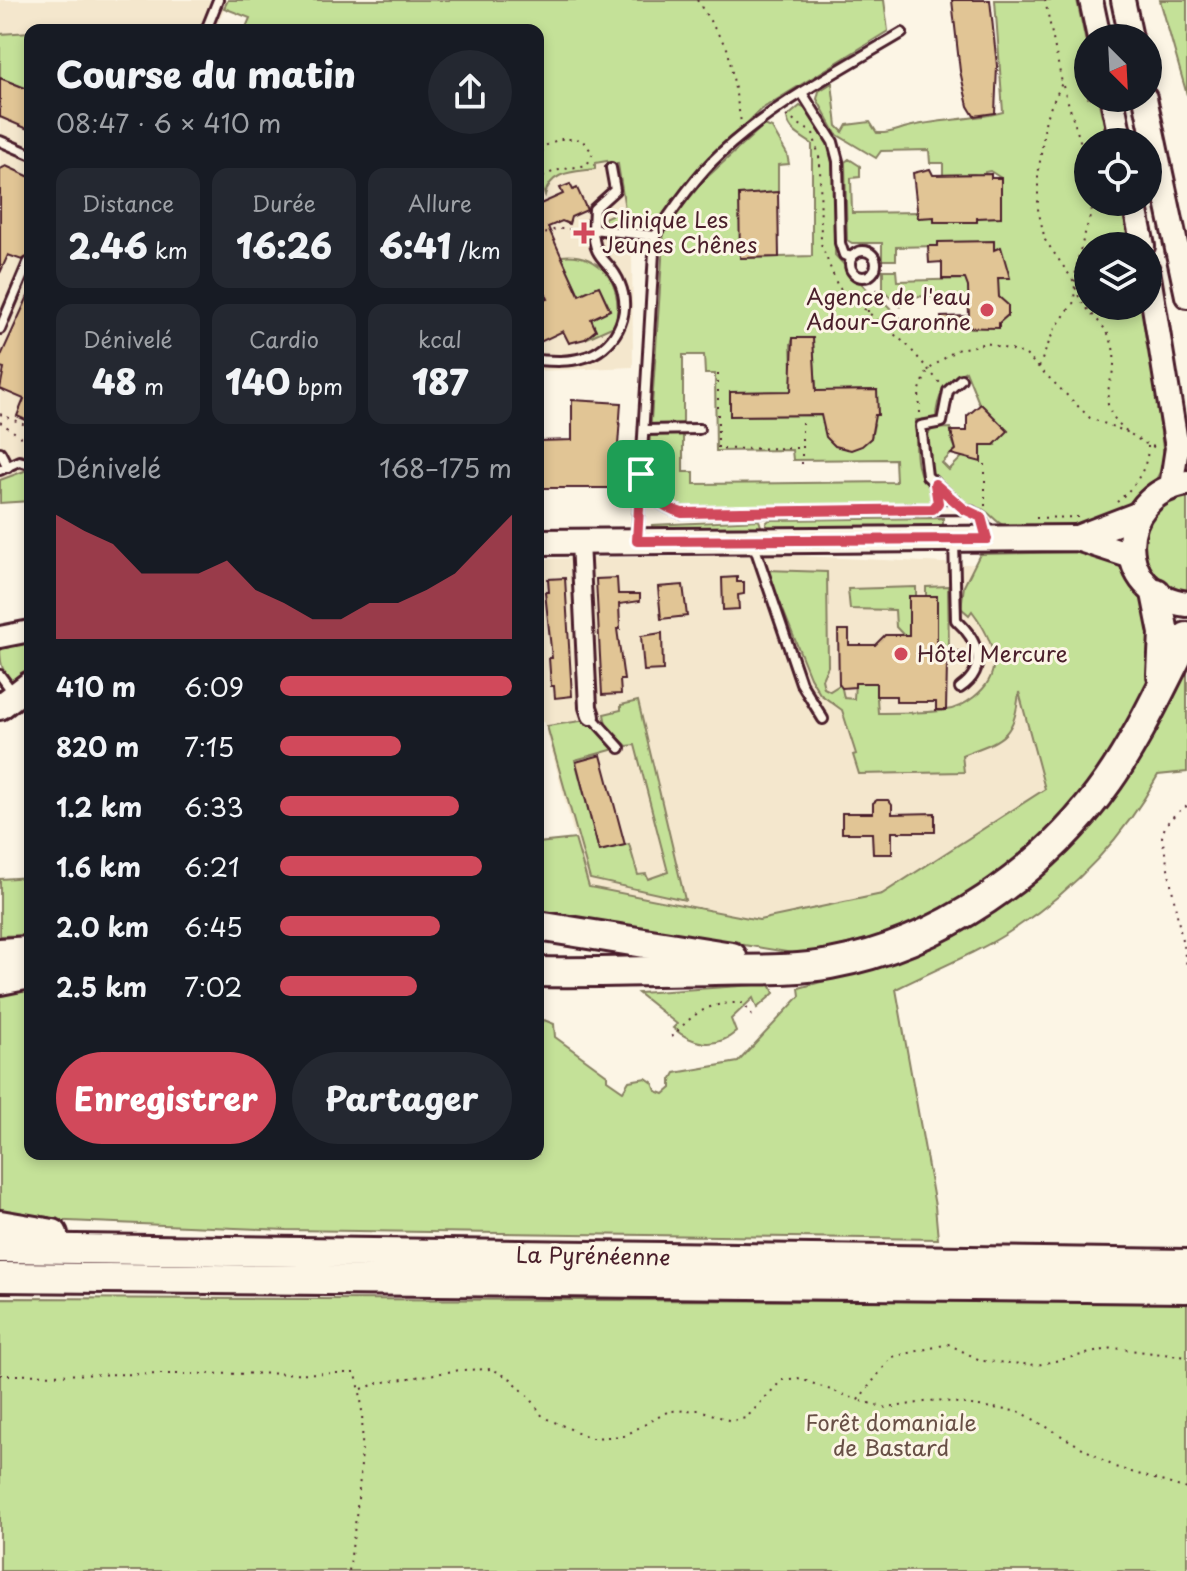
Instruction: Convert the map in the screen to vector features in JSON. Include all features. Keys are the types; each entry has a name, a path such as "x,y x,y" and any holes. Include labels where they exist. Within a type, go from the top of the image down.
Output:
{"highway":[{"path":"1156,593 1164,633 1161,683"},
{"path":"544,972 804,968 846,960 914,938 980,902 1020,873 1071,826 1106,783 1132,744 1187,637"},
{"path":"544,927 804,968"},
{"path":"0,953 24,951"},
{"path":"0,965 24,963"},
{"path":"0,980 24,975"},
{"path":"0,1225 32,1233 131,1237 281,1251"},
{"name":"La Pyrénéenne","path":"0,1248 1187,1264"},
{"name":"La Pyrénéenne","path":"0,1277 1187,1288"}],"main road":[{"path":"1091,0 1096,24"},
{"path":"1123,0 1128,24"},
{"path":"1148,112 1187,296"},
{"path":"1156,320 1177,448 1179,485 1156,494 1137,515 1131,535 1132,556 1142,579 1156,593 1187,604"},
{"path":"1077,538 1137,515"},
{"path":"544,542 954,539 984,528 1077,538 1132,556"},
{"path":"0,724 21,697"}],"street":[{"path":"580,542 588,707 591,716"},
{"path":"0,637 24,632"}],"lane":[{"path":"208,24 218,0"},
{"path":"637,541 655,236 680,199 720,154 743,135 775,109 902,33"},
{"path":"802,93 833,142 838,161 840,243 844,255 852,257"},
{"path":"0,141 24,151"},
{"path":"544,360 582,358 596,353 618,331 623,318 624,295 615,274 599,258 594,244 594,209 615,190 611,168"},
{"path":"593,229 655,236"},
{"path":"0,329 24,272"},
{"path":"961,379 948,391 942,422 921,426 924,465 935,484 984,528"},
{"path":"644,430 699,429"},
{"path":"0,452 4,468 19,461 24,462"},
{"path":"641,474 646,489 659,502 682,513 964,509"},
{"path":"933,509 938,503 935,484"},
{"path":"954,539 956,620 974,638 979,658 974,674 960,688"},
{"path":"752,541 801,683 823,719"},
{"path":"0,675 21,697"},
{"path":"591,716 620,748"}],"path":[{"path":"697,0 728,50 743,135"},
{"path":"1045,0 1044,8 1062,83 1076,128"},
{"path":"1062,83 1046,117 1038,176 1038,209 1045,240 1074,282"},
{"path":"544,149 548,143 565,138 581,139 593,153 587,165 559,169 544,177"},
{"path":"544,234 556,229 593,229"},
{"path":"868,312 867,303 877,289"},
{"path":"1039,367 1054,330 1074,302"},
{"path":"1096,320 1108,333 1117,357 1108,406 1132,434 1148,446 1161,449"},
{"path":"921,426 919,392 928,370 956,350 986,343 1025,354 1090,418 1132,434"},
{"path":"718,374 718,449 802,448"},
{"path":"0,414 24,424"},
{"path":"0,422 24,439"},
{"path":"802,422 802,466"},
{"path":"984,528 985,464"},
{"path":"1187,806 1171,817 1164,826 1162,837 1187,966"},
{"path":"672,1037 695,1012 713,1006 743,1003 755,1020"},
{"path":"858,1400 892,1357 948,1344 982,1361 1037,1365 1113,1348 1187,1357"},
{"path":"362,1389 392,1381 492,1369 511,1379 531,1399 543,1417 591,1438 624,1436 669,1411 700,1410 731,1421 746,1418 782,1380 798,1378 887,1408 937,1400 1021,1412 1115,1467 1187,1489"},
{"path":"0,1375 355,1373 362,1389 359,1493 349,1571"}],"shaded area":[{"path":"0,0 228,0 218,24 24,24 24,501 0,503"},
{"name":"Clinique Les Jeunes Chênes","path":"544,117 614,124 632,244 633,367 544,371"},
{"path":"781,555 986,565 1045,789 882,894 759,920 588,887 544,722 544,559"}],"green space":[{"path":"228,0 884,0 888,31 760,110 714,156 661,220 606,225 604,218 625,209 618,164 608,166 607,161 595,163 595,169 558,177 552,181 545,195 544,193 544,24 248,24 250,18 224,8"},
{"path":"995,0 1077,0 1082,24 1074,24 1074,112 1101,112 1105,128 1074,128 1074,216 1123,216 1127,232 1074,232 1074,320 1145,320 1164,457 1157,477 1143,495 1099,519 1047,529 1003,525 984,510 956,501 929,473 927,436 932,429 951,428 956,449 942,463 949,470 963,456 981,461 981,445 996,445 966,371 944,390 936,419 916,420 918,468 933,489 936,499 932,503 681,509 665,504 647,479 664,230 704,180 764,125 772,128 787,154 789,164 778,165 778,192 763,193 741,258 812,256 812,144 793,130 787,117 800,106 814,115 830,150 835,196 835,255 876,299 879,297 902,320 903,327 999,327 999,322 1008,315 1007,305 999,298 903,296 900,306 883,290 883,270 896,270 897,281 1009,278 1000,247 994,250 896,247 896,260 882,260 882,243 852,243 847,240 845,162 849,159 860,166 860,177 851,178 852,213 918,212 918,218 977,213 1001,217 1001,199 998,199 1001,178 990,171 985,172 985,178 974,174 943,175 943,163 930,163 929,150 881,151 876,158 836,134 817,99 819,91 832,83 837,126 843,132 847,125 870,122 877,133 886,133 920,124 1003,112","holes":["812,338 816,386 813,392 877,390 862,424 874,425 871,438 854,448 837,446 827,437 838,415 730,416 730,392 793,393 793,339","683,355 704,355 705,374 715,374 716,451 792,450 793,460 895,459 896,482 694,484 694,472 683,472"]},
{"path":"1160,0 1187,0 1187,95"},
{"path":"24,32 24,88 0,78 0,34"},
{"path":"561,256 588,259 608,275 617,299 614,326 585,339 596,330 589,320 610,309 599,286 579,295"},
{"path":"24,471 24,501 0,503 0,480"},
{"path":"1187,496 1187,591 1168,584 1155,573 1147,559 1144,543 1147,528 1155,514 1168,503"},
{"path":"943,518 943,528 767,529 766,523 769,520"},
{"path":"759,520 762,529 652,528 652,525"},
{"path":"1084,552 1111,558 1120,565 1148,603 1154,657 1148,683 1121,741 1091,785 1054,828 1011,866 971,894 894,932 805,955 544,912 544,842 575,839 589,887 759,920 882,894 1045,789 1019,692 1010,728 997,740 962,755 964,772 859,774 842,710 820,694 810,677 767,570 827,572 828,666 822,679 824,688 830,691 841,684 844,698 854,699 855,683 876,683 878,713 929,712 964,704 991,677 991,644 972,611 969,615 961,608 964,586 980,554"},
{"path":"948,586 949,652 943,651 943,644 937,644 937,596 926,596 926,587"},
{"path":"916,587 916,596 909,597 909,641 896,627 895,610 850,609 848,589"},
{"path":"24,642 24,682 19,686 9,679 4,670 0,648"},
{"path":"1187,656 1187,772 1158,775 1130,819 1097,860 1038,912 988,944 896,989 935,1206 938,1239 286,1230 44,1220 0,1210 0,994 24,988 24,1160 544,1160 544,1020 554,1024 555,1037 607,1075 607,1080 623,1091 629,1081 646,1078 653,1083 656,1091 664,1094 671,1088 675,1073 738,1062 800,996 799,988 879,966 1012,897"},
{"path":"638,701 685,900 590,879 547,726 587,720 615,749 575,760 599,851 629,844 638,875 646,874 648,879 668,872 635,745 627,746 606,725 604,714"},
{"path":"24,877 24,935 0,936 0,879"},
{"path":"770,984 774,993 757,1008 753,998 731,1019 736,1032 712,1043 696,1041 680,1034 673,1028 677,1024 638,993"},
{"name":"Forêt domaniale de Bastard","path":"0,1298 1187,1302 1187,1571 0,1571"}],"building":[{"path":"952,0 990,0 997,66 995,113 974,116 968,106 960,71"},
{"path":"0,78 24,88 24,127 0,117"},
{"path":"6,166 24,174 24,259 8,255 0,273 0,169"},
{"path":"930,169 933,175 991,174 991,178 1001,178 1001,217 977,218 977,222 934,222 934,217 918,218 913,173"},
{"path":"570,184 573,190 577,188 587,210 571,217 569,224 562,221 548,227 579,295 599,286 610,310 591,319 596,330 585,339 569,343 563,331 544,340 544,299 548,299 544,290 544,202 563,194 560,188"},
{"path":"778,192 779,257 740,258 739,195"},
{"path":"994,241 994,250 1001,247 1010,278 998,278 999,297 1008,305 1008,315 999,323 999,328 942,327 941,317 969,316 968,287 965,279 942,279 942,262 929,263 928,246 938,246 938,242"},
{"path":"24,305 24,399 0,389 4,368 0,367 0,358"},
{"path":"793,338 813,338 816,391 877,390 878,415 875,415 871,438 862,446 851,450 835,446 826,437 821,415 730,416 730,392 791,391"},
{"path":"24,399 24,419 17,416"},
{"path":"572,400 621,403 615,488 544,488 544,441 572,440"},
{"path":"981,404 1008,431 994,445 981,445 981,462 951,454 956,450 951,431 967,431 967,416"},
{"path":"737,577 737,582 744,582 744,594 738,595 739,609 723,610 722,578"},
{"path":"565,578 572,696 555,698 554,686 551,686 549,658 552,658 545,592 549,592 548,579"},
{"path":"617,578 618,594 640,594 640,601 619,604 620,629 617,629 624,680 620,680 621,694 602,695 596,579"},
{"path":"683,585 687,616 661,619 658,587"},
{"path":"909,596 937,596 937,644 943,644 943,652 960,651 960,664 947,664 946,710 936,710 936,702 896,702 896,696 876,696 876,683 855,683 855,687 842,688 839,684 838,630 849,630 849,645 875,645 885,635 909,635"},
{"path":"662,633 663,670 644,671 641,636"},
{"path":"601,755 625,845 599,851 576,762"},
{"path":"888,800 892,805 892,814 935,813 935,832 892,832 892,854 873,854 872,833 842,833 842,813 873,813 873,803"}],"place":[{"name":"Clinique Les Jeunes Chênes","path":"584,233"},
{"name":"Agence de l'eau Adour-Garonne","path":"987,310"},
{"name":"Hôtel Mercure","path":"901,654"}],"route":[{"path":"641,474 646,489 665,508 682,513 933,509 939,495 935,484 964,509 973,511 983,519 987,539 637,541 641,474"}]}
